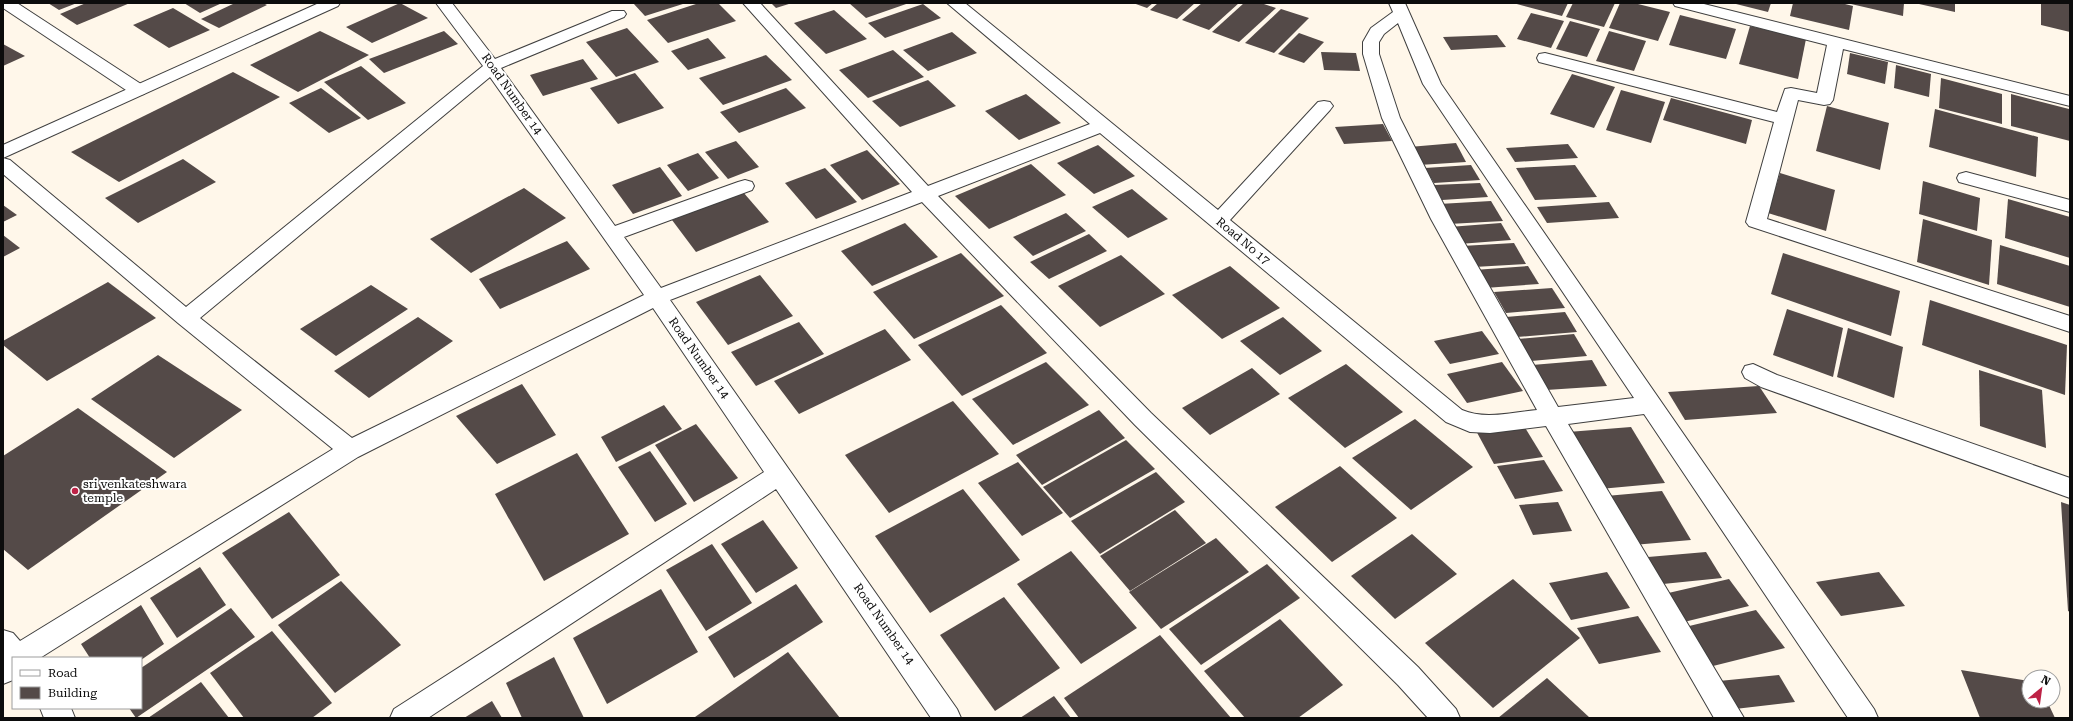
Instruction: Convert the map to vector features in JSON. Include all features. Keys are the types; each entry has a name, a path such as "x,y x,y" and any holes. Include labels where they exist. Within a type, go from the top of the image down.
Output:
{"street":[{"path":"6,3 138,90"},
{"path":"3,152 332,3"},
{"name":"Road Number 14","path":"444,3 493,66 611,235 657,297 947,718"},
{"path":"751,3 924,193 1143,419 1408,676 1446,718"},
{"name":"Road No 17","path":"955,3 1454,416 1470,423 1490,424 1650,405"},
{"path":"1681,3 2070,101"},
{"path":"1730,718 1552,416 1441,219 1391,118 1371,54 1371,42 1377,31 1399,8 1432,84 1864,718"},
{"path":"186,318 493,66 618,14"},
{"path":"1836,42 1824,100 1791,94 1756,222 2070,324"},
{"path":"1545,58 1785,119"},
{"path":"1219,221 1324,106"},
{"path":"14,657 350,450 657,297 1104,125"},
{"path":"3,164 186,318 350,450"},
{"path":"1966,178 2070,206"},
{"path":"611,235 744,186"},
{"path":"1753,372 1776,383 2070,488"},
{"path":"404,718 780,474"},
{"path":"55,709 61,718"}],"building":[{"path":"48,3 77,3 59,10"},
{"path":"86,3 130,3 77,25 60,14"},
{"path":"184,3 222,3 200,13"},
{"path":"235,3 263,3 267,5 219,28 201,19"},
{"path":"400,3 428,18 372,43 346,27"},
{"path":"633,3 686,3 645,16"},
{"path":"699,3 718,3 736,21 668,43 647,20"},
{"path":"771,3 792,3 776,8"},
{"path":"849,3 909,3 866,18"},
{"path":"1133,3 1153,3 1147,8"},
{"path":"1158,3 1195,3 1177,19 1150,10"},
{"path":"1202,3 1239,3 1209,30 1182,20"},
{"path":"1244,3 1261,3 1276,8 1239,42 1212,32"},
{"path":"1513,3 1568,3 1562,16"},
{"path":"1573,3 1615,3 1604,27 1566,17"},
{"path":"1620,3 1634,3 1670,12 1658,41 1609,28"},
{"path":"1732,3 1771,3 1768,12"},
{"path":"1793,3 1841,3 1853,6 1849,30 1790,16"},
{"path":"1904,3 1903,16 1851,4"},
{"path":"1955,3 1955,12 1919,4"},
{"path":"2041,3 2070,3 2070,32 2041,25"},
{"path":"923,4 941,18 885,38 868,23"},
{"path":"173,8 210,30 169,48 133,25"},
{"path":"1281,9 1309,18 1274,53 1245,43"},
{"path":"834,10 867,39 826,54 794,23"},
{"path":"1531,13 1564,21 1551,48 1517,39"},
{"path":"1680,15 1736,29 1726,59 1669,45"},
{"path":"1570,21 1600,29 1587,57 1556,49"},
{"path":"1750,26 1806,39 1798,79 1739,64"},
{"path":"627,28 659,62 616,77 586,42"},
{"path":"320,31 369,55 298,92 250,65"},
{"path":"444,31 458,44 384,73 369,59"},
{"path":"1609,31 1646,41 1634,71 1596,61"},
{"path":"952,32 977,53 928,71 903,50"},
{"path":"1299,33 1324,42 1304,63 1278,54"},
{"path":"1497,35 1506,47 1451,50 1443,37"},
{"path":"708,38 726,58 688,70 671,51"},
{"path":"3,44 25,56 3,66"},
{"path":"893,50 924,77 868,98 839,70"},
{"path":"1321,52 1356,53 1360,71 1324,70"},
{"path":"1850,53 1888,62 1885,84 1847,74"},
{"path":"766,55 792,80 723,105 699,78"},
{"path":"583,59 598,79 543,96 530,75"},
{"path":"1896,65 1931,74 1929,97 1894,88"},
{"path":"361,66 406,103 368,120 324,82"},
{"path":"233,72 280,97 119,182 71,152"},
{"path":"635,73 664,108 618,124 590,88"},
{"path":"1572,74 1615,87 1594,128 1550,114"},
{"path":"1941,78 2002,94 2002,124 1939,108"},
{"path":"928,80 956,106 900,127 872,101"},
{"path":"321,88 361,118 329,133 289,103"},
{"path":"786,88 806,108 739,133 720,112"},
{"path":"1621,90 1665,102 1651,143 1606,130"},
{"path":"1026,94 1061,123 1019,140 985,111"},
{"path":"2011,94 2069,109 2070,141 2011,126"},
{"path":"1671,98 1752,120 1746,144 1663,120"},
{"path":"1827,106 1889,123 1880,170 1816,151"},
{"path":"1935,109 2038,137 2036,177 1929,147"},
{"path":"1383,124 1392,141 1344,144 1335,127"},
{"path":"736,141 759,167 728,179 705,152"},
{"path":"1456,143 1466,162 1419,165 1409,147"},
{"path":"1568,144 1578,158 1515,162 1506,148"},
{"path":"1098,145 1135,176 1094,194 1057,163"},
{"path":"867,150 900,184 862,200 830,165"},
{"path":"698,153 719,178 688,191 667,165"},
{"path":"183,159 216,182 138,223 105,198"},
{"path":"1031,164 1066,195 989,229 955,196"},
{"path":"1471,165 1480,180 1434,183 1425,168"},
{"path":"1575,165 1597,197 1535,200 1516,168"},
{"path":"660,167 682,196 633,214 612,185"},
{"path":"825,168 857,202 816,219 785,183"},
{"path":"1780,173 1835,190 1826,231 1768,213"},
{"path":"1923,181 1980,198 1977,231 1919,214"},
{"path":"1480,183 1488,197 1442,200 1434,185"},
{"path":"524,188 566,218 471,273 430,239"},
{"path":"1132,189 1168,219 1128,238 1092,207"},
{"path":"743,192 769,222 696,252 672,220"},
{"path":"2008,199 2070,217 2070,258 2005,238"},
{"path":"1491,201 1503,221 1449,224 1439,204"},
{"path":"1609,202 1619,218 1547,223 1537,207"},
{"path":"3,205 17,215 3,222"},
{"path":"1066,213 1086,231 1033,256 1013,237"},
{"path":"1923,219 1992,240 1989,285 1917,262"},
{"path":"905,223 938,257 872,286 841,251"},
{"path":"1501,223 1511,240 1459,244 1449,227"},
{"path":"1089,234 1107,251 1049,279 1030,262"},
{"path":"3,235 20,248 3,257"},
{"path":"567,241 590,269 500,309 479,279"},
{"path":"1514,243 1526,264 1474,267 1462,246"},
{"path":"2000,245 2070,266 2070,307 1997,284"},
{"path":"961,253 1004,296 914,339 873,292"},
{"path":"1783,253 1900,291 1891,336 1771,294"},
{"path":"1121,255 1165,294 1100,327 1058,286"},
{"path":"1230,266 1280,308 1222,339 1172,295"},
{"path":"1528,266 1539,284 1485,288 1474,270"},
{"path":"760,275 793,316 728,345 696,302"},
{"path":"108,282 156,318 47,381 3,345 3,341"},
{"path":"371,285 408,309 336,356 300,329"},
{"path":"1552,288 1565,308 1506,313 1494,292"},
{"path":"1930,300 2067,345 2065,395 1922,345"},
{"path":"1001,305 1047,353 962,396 918,345"},
{"path":"1787,309 1843,328 1833,377 1773,355"},
{"path":"1565,312 1577,332 1517,337 1506,317"},
{"path":"418,317 453,341 369,398 334,371"},
{"path":"1283,317 1322,351 1280,375 1240,341"},
{"path":"799,322 824,354 756,386 731,352"},
{"path":"1848,328 1903,347 1894,398 1837,377"},
{"path":"885,329 911,360 799,414 774,381"},
{"path":"1482,331 1499,354 1450,364 1434,341"},
{"path":"1574,334 1587,356 1531,361 1518,339"},
{"path":"158,355 242,410 174,458 91,399"},
{"path":"1592,360 1607,386 1546,390 1532,365"},
{"path":"1046,362 1089,405 1013,445 972,399"},
{"path":"1502,362 1523,391 1467,403 1447,374"},
{"path":"1346,364 1403,412 1345,448 1288,398"},
{"path":"1252,368 1280,394 1210,435 1182,408"},
{"path":"1979,370 2042,390 2046,448 1980,426"},
{"path":"522,384 556,435 497,464 456,416"},
{"path":"1759,386 1777,413 1685,420 1668,392"},
{"path":"953,401 999,454 889,513 845,455"},
{"path":"664,405 682,429 616,462 601,437"},
{"path":"78,408 167,472 28,570 3,549 3,456"},
{"path":"1099,410 1125,438 1042,485 1016,455"},
{"path":"1415,419 1473,467 1411,510 1352,458"},
{"path":"1521,421 1543,457 1494,464 1474,427"},
{"path":"696,424 738,478 694,502 655,445"},
{"path":"1631,427 1665,483 1600,489 1568,432"},
{"path":"1126,440 1155,469 1070,518 1043,487"},
{"path":"650,451 687,504 655,522 618,467"},
{"path":"577,453 629,534 544,581 495,494"},
{"path":"1544,460 1563,491 1515,499 1497,466"},
{"path":"1018,462 1063,513 1022,536 978,483"},
{"path":"1340,466 1397,518 1332,562 1275,507"},
{"path":"1156,472 1185,502 1100,554 1071,521"},
{"path":"963,489 1020,560 930,613 875,536"},
{"path":"1662,491 1691,540 1633,545 1606,496"},
{"path":"1558,502 1572,531 1533,535 1519,505"},
{"path":"2061,502 2070,505 2070,612 2068,611"},
{"path":"1175,510 1206,543 1130,591 1100,556"},
{"path":"289,512 340,575 272,619 222,553"},
{"path":"763,520 798,568 756,593 721,544"},
{"path":"1412,534 1457,574 1395,619 1351,576"},
{"path":"1216,538 1249,572 1161,629 1129,592"},
{"path":"712,544 752,603 706,631 666,570"},
{"path":"1071,551 1137,628 1081,664 1017,584"},
{"path":"1706,552 1722,578 1663,584 1648,557"},
{"path":"1267,564 1300,598 1201,665 1169,629"},
{"path":"200,567 226,605 177,638 150,598"},
{"path":"1607,572 1630,608 1571,620 1549,583"},
{"path":"1879,572 1905,606 1841,616 1816,582"},
{"path":"1513,579 1580,638 1493,708 1425,643"},
{"path":"1729,579 1749,606 1684,622 1664,594"},
{"path":"341,581 401,645 335,693 278,625"},
{"path":"796,584 823,622 734,678 708,637"},
{"path":"661,589 698,652 607,704 573,638"},
{"path":"1004,597 1060,668 995,711 940,635"},
{"path":"141,605 164,644 142,659 142,657 89,657 81,644"},
{"path":"231,608 255,637 136,718 130,709 142,709 142,667"},
{"path":"1756,610 1785,648 1713,666 1685,627"},
{"path":"1638,616 1661,652 1599,664 1577,628"},
{"path":"1280,619 1343,685 1298,718 1245,718 1204,671"},
{"path":"272,631 332,703 312,718 244,718 210,673"},
{"path":"1160,635 1231,718 1079,718 1064,698"},
{"path":"788,652 840,718 695,718 695,717"},
{"path":"554,657 584,718 522,718 506,683"},
{"path":"1961,670 2021,680 2021,709 2051,709 2055,718 1980,718"},
{"path":"1779,675 1795,702 1735,709 1719,681"},
{"path":"1547,678 1590,718 1498,718"},
{"path":"201,682 229,718 148,718"},
{"path":"1054,696 1071,718 1020,718"},
{"path":"492,701 502,718 464,718"}],"place":[{"name":"sri venkateshwara temple","path":"75,491"}]}
